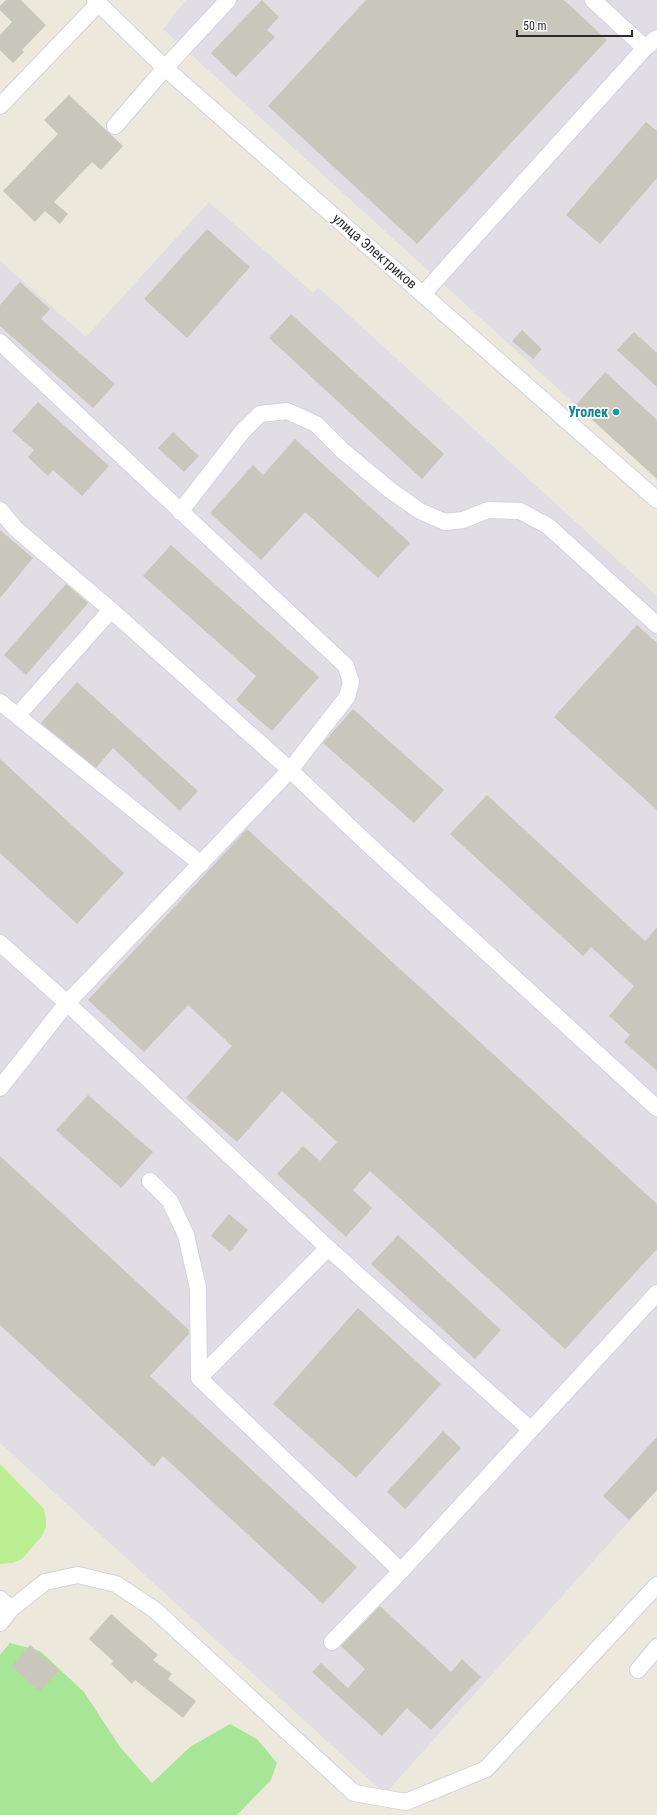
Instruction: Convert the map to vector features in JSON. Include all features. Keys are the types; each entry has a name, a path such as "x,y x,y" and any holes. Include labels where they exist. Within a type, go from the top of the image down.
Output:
{"street":[{"path":"115,126 165,68 228,0"},
{"path":"423,294 651,43 593,0"},
{"path":"0,106 97,2"},
{"name":"улица Электриков","path":"97,2 165,68 657,500"},
{"path":"0,342 180,512 312,632 346,666 351,682 347,697 290,770 67,1003 0,1088"},
{"path":"180,512 242,432 260,414 287,411 316,424 343,451 390,490 420,511 445,522 463,520 488,510 520,511 548,526 657,624"},
{"path":"0,510 16,529 111,610 290,770 371,847 657,1108"},
{"path":"18,715 111,610"},
{"path":"0,702 201,864"},
{"path":"0,943 67,1003 328,1248 531,1430"},
{"path":"150,1181 170,1201 186,1235 198,1288 199,1378 401,1571"},
{"path":"199,1378 328,1248"},
{"path":"332,1642 401,1571 657,1293"},
{"path":"0,1623 5,1604 45,1582 78,1574 116,1584 155,1610 354,1793 406,1802 486,1769 656,1590"},
{"path":"638,1670 657,1647"}],"shaded area":[{"path":"186,0 657,0 657,479 163,29"},
{"path":"209,202 313,293 318,287 657,596 657,1490 385,1794 0,1443 0,261 86,337"}],"green space":[{"path":"0,1464 43,1508 46,1518 46,1528 41,1537 22,1559 12,1563 0,1564"},
{"path":"10,1643 40,1651 84,1692 120,1747 152,1783 190,1747 230,1724 257,1739 277,1763 271,1780 237,1815 0,1815 0,1655"}],"building":[{"path":"6,0 21,0 46,25 22,50 24,52 13,63 0,50 0,35 12,22 0,10 0,6"},
{"path":"262,0 279,17 267,30 275,37 236,77 211,53"},
{"path":"366,0 564,0 607,40 417,244 268,106"},
{"path":"69,95 123,146 101,170 92,162 54,202 68,214 60,224 45,211 35,222 3,191 58,134 44,120"},
{"path":"646,122 657,131 657,178 600,244 566,215"},
{"path":"207,229 250,267 187,338 144,299"},
{"path":"20,282 50,309 41,319 115,384 93,408 0,326 0,305"},
{"path":"291,314 444,454 422,479 269,338"},
{"path":"522,330 542,349 533,359 512,341"},
{"path":"634,332 657,353 657,387 617,350"},
{"name":"Уголек","path":"605,372 657,420 657,479 576,405"},
{"path":"38,402 109,466 82,496 53,470 48,476 28,457 34,450 12,431"},
{"path":"173,432 199,456 184,472 158,448"},
{"path":"295,439 410,543 378,578 305,512 261,560 210,513 253,465 263,475"},
{"path":"0,530 33,558 0,598"},
{"path":"171,545 319,677 272,731 236,700 256,676 143,576"},
{"path":"66,584 88,603 26,675 4,655"},
{"path":"637,625 657,643 657,810 554,717"},
{"path":"77,682 198,791 180,811 113,748 96,768 41,723"},
{"path":"353,709 444,790 414,823 323,743"},
{"path":"0,759 124,873 77,924 0,853"},
{"path":"487,795 645,941 657,927 657,1071 624,1042 630,1035 609,1016 634,986 591,947 583,956 450,834"},
{"path":"247,829 657,1204 657,1249 565,1349 370,1171 353,1190 372,1208 346,1237 277,1174 303,1146 320,1161 337,1142 282,1091 237,1142 186,1098 232,1046 188,1005 144,1052 88,1000"},
{"path":"88,1095 153,1152 121,1188 56,1130"},
{"path":"0,1156 189,1330 189,1334 150,1376 357,1567 323,1604 163,1456 154,1467 0,1325"},
{"path":"229,1214 248,1230 230,1252 211,1236"},
{"path":"398,1235 501,1330 475,1359 371,1264"},
{"path":"358,1308 441,1384 356,1478 273,1404"},
{"path":"443,1431 461,1448 405,1509 387,1492"},
{"path":"657,1437 657,1490 629,1520 603,1496"},
{"path":"380,1606 451,1672 462,1659 481,1677 431,1730 407,1708 382,1736 312,1672 321,1663 348,1688 365,1669 341,1646"},
{"path":"111,1614 158,1655 153,1660 172,1674 168,1679 196,1701 183,1718 135,1680 132,1684 111,1664 113,1661 89,1639"},
{"path":"30,1645 59,1670 40,1692 11,1666"}],"place":[{"name":"Уголек","path":"616,412"}]}
